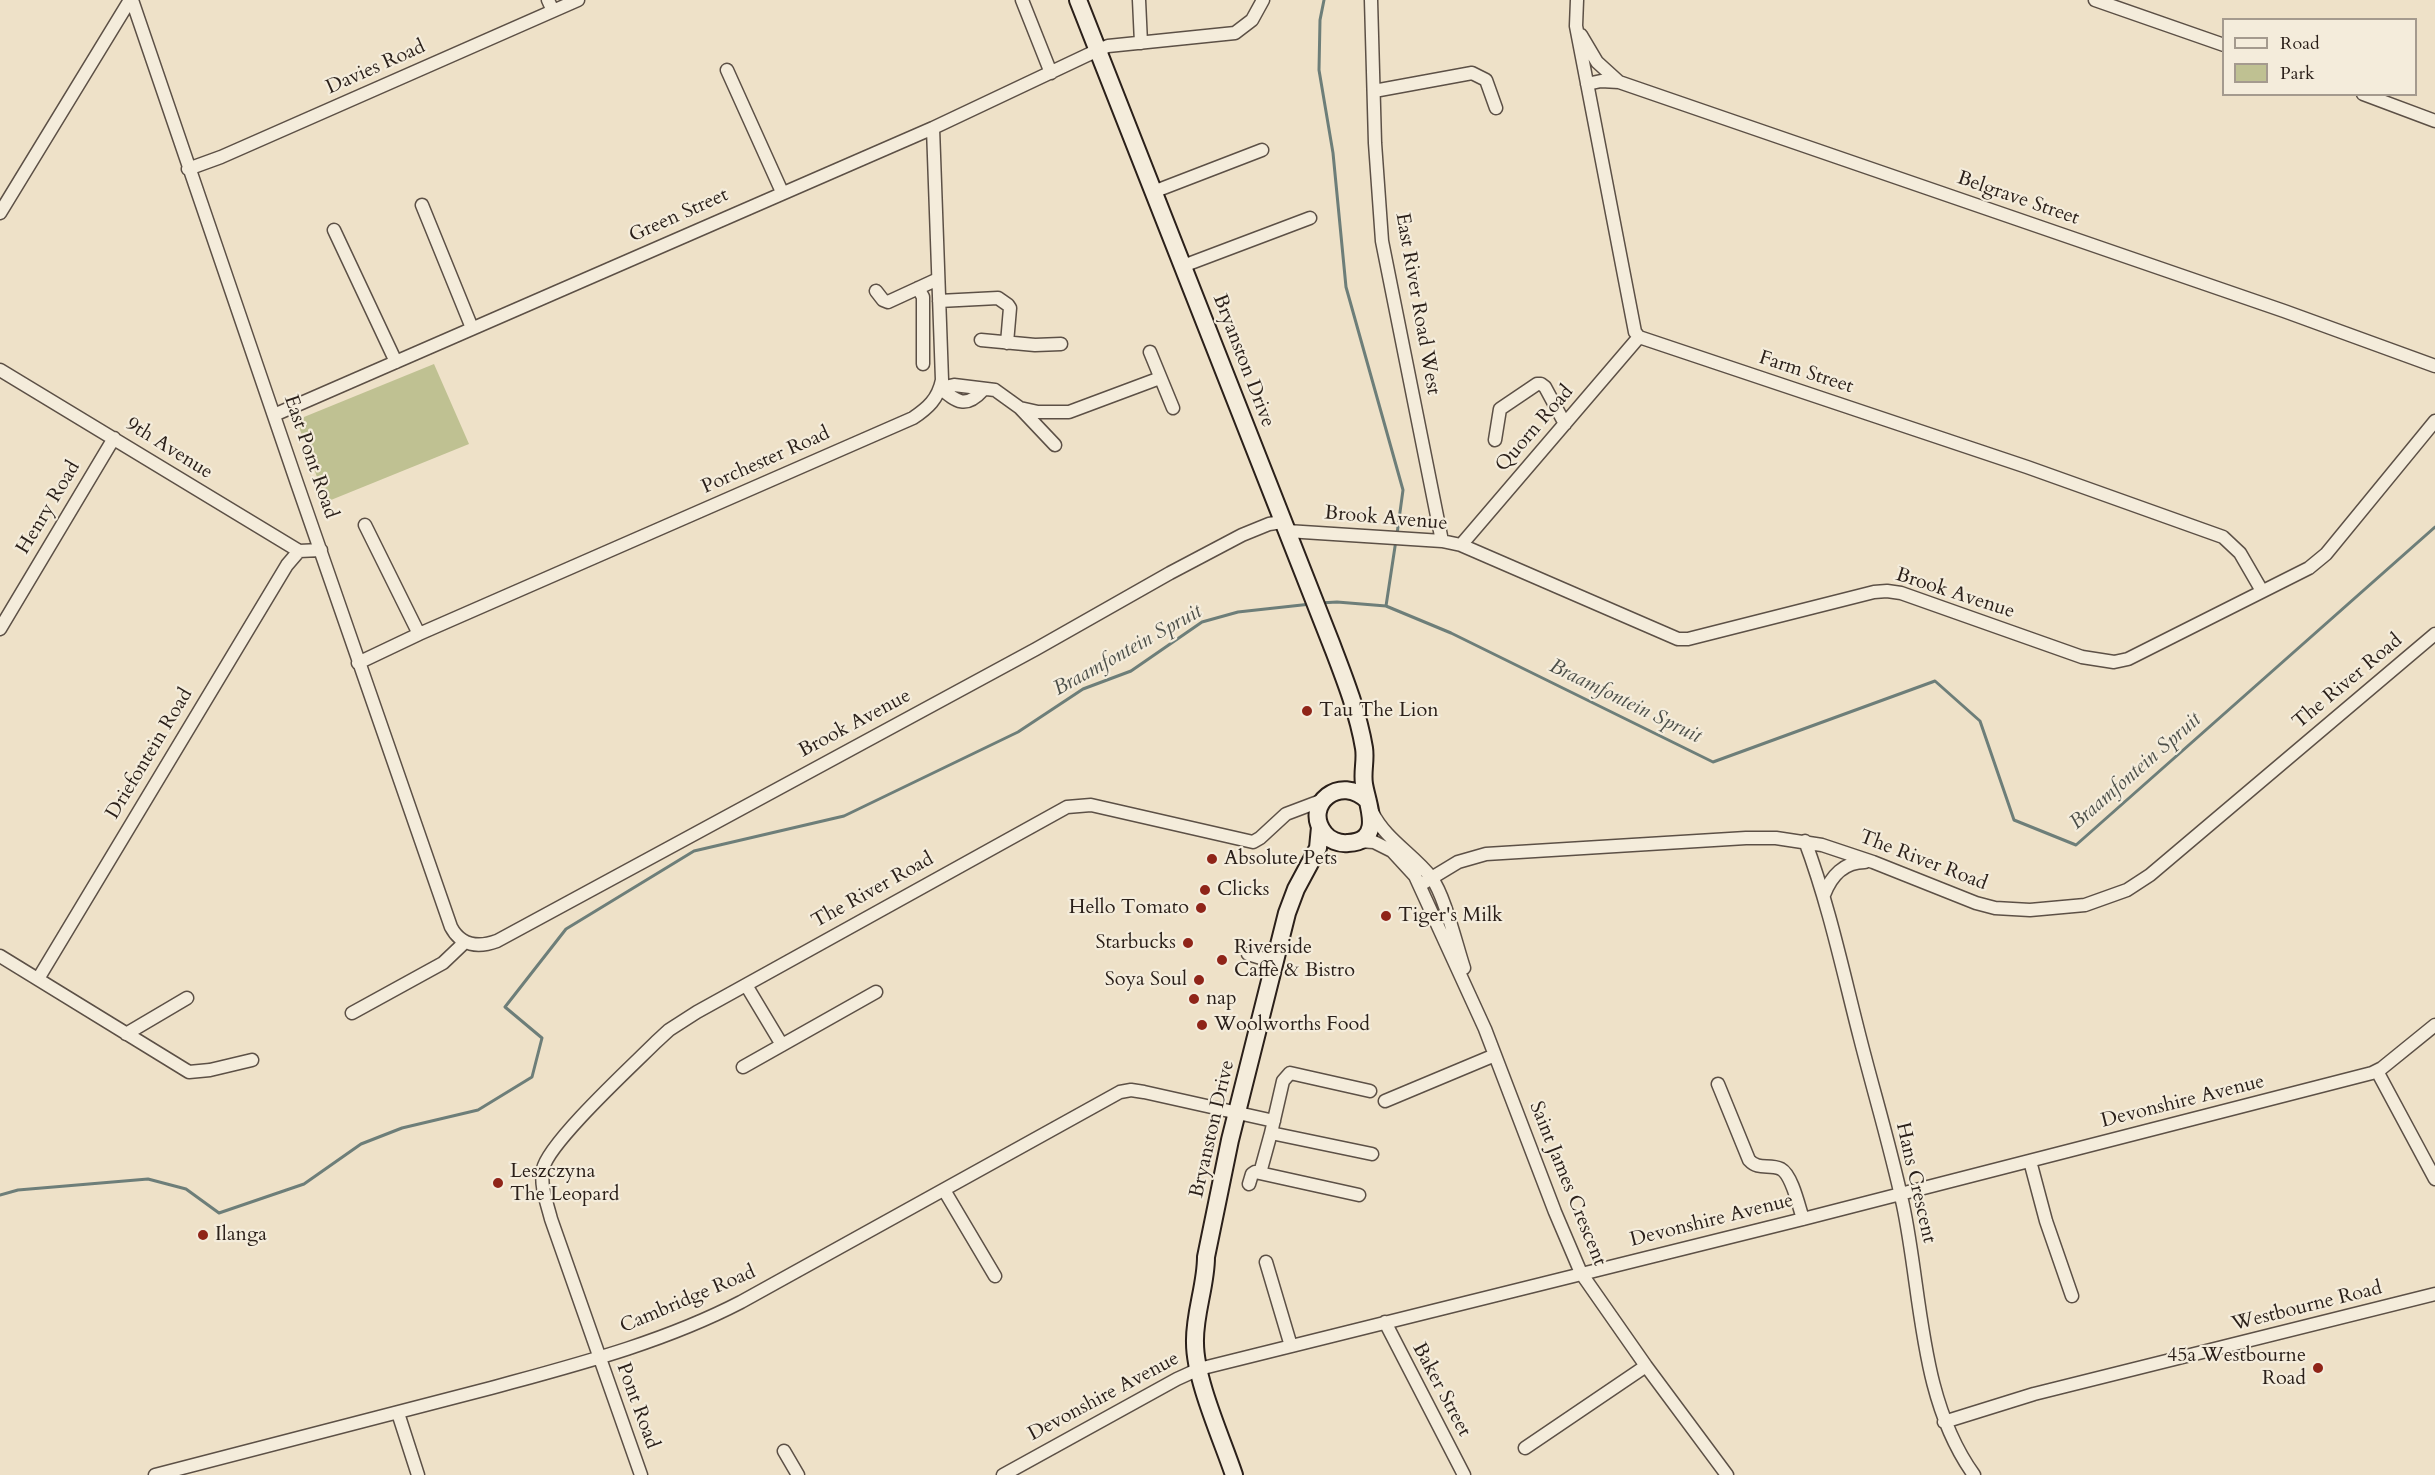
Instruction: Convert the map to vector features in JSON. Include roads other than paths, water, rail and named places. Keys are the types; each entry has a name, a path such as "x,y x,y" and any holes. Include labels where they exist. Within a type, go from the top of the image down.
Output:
{"main road":[{"name":"Bryanston Drive","path":"1078,0 1331,643 1354,708 1362,740 1364,784 1370,807"},
{"path":"1326,797 1338,790 1354,790 1370,807 1369,829 1352,842 1331,839 1319,824 1319,807 1326,797 1351,773 1362,740"},
{"name":"Bryanston Drive","path":"1242,1114 1274,962 1291,901 1318,849 1319,824"},
{"name":"Bryanston Drive","path":"1234,1475 1199,1369 1195,1346 1195,1332 1206,1272 1206,1257 1295,910 1303,891 1321,861 1329,853 1352,842"}],"street":[{"name":"East Pont Road","path":"131,0 188,169 242,315 358,663 451,927 459,939 465,943"},
{"path":"0,213 131,0"},
{"name":"Davies Road","path":"188,169 232,153 550,6 578,0"},
{"path":"1022,0 1051,73"},
{"path":"1139,0 1141,43"},
{"name":"Green Street","path":"274,415 933,128 1108,46 1235,33 1252,20 1263,0"},
{"name":"East River Road West","path":"1371,0 1382,240 1442,542"},
{"path":"1577,0 1576,26 1635,332 1639,337"},
{"path":"2096,0 2222,45"},
{"path":"1576,26 1597,62 1619,82"},
{"path":"727,70 782,192"},
{"path":"1374,92 1472,73 1486,80 1496,108"},
{"name":"Belgrave Street","path":"1587,84 1601,81 1619,82 2272,307 2435,366"},
{"path":"2368,96 2435,121"},
{"path":"933,128 940,388 953,398 966,403 972,401 983,390 995,390 1020,408 1055,445"},
{"path":"1153,192 1262,150"},
{"path":"422,205 472,328"},
{"path":"1183,266 1310,218"},
{"path":"334,230 396,362"},
{"path":"876,291 883,300 888,302 938,279"},
{"path":"918,288 923,297 922,364"},
{"path":"939,301 998,298 1010,308 1007,343"},
{"name":"Quorn Road","path":"1461,545 1639,337"},
{"name":"Farm Street","path":"1639,337 2027,467 2223,537 2240,553 2262,591"},
{"path":"981,340 1035,345 1061,344"},
{"path":"1150,352 1173,408"},
{"name":"9th Avenue","path":"0,370 299,551"},
{"path":"1020,408 1055,413 1074,411 1160,378"},
{"path":"1495,440 1500,409 1537,384 1545,387 1565,424"},
{"name":"Porchester Road","path":"358,663 419,634 913,418 935,400 940,388"},
{"name":"Brook Avenue","path":"465,943 479,946 497,941 1036,649 1170,573 1242,535 1269,524 1461,545 1663,634 1683,640 1874,592 1887,591 1901,593 2082,657 2114,662 2128,659 2302,573 2326,554 2435,421"},
{"name":"Henry Road","path":"0,629 114,438"},
{"path":"365,525 419,634"},
{"path":"299,551 321,550"},
{"name":"Driefontein Road","path":"38,979 287,565 299,551"},
{"name":"The River Road","path":"1420,885 1458,862 1486,854 1746,837 1805,841 1873,862 1987,906 2030,910 2085,905 2127,890 2150,875 2435,634"},
{"name":"The River Road","path":"542,1178 546,1159 561,1139 656,1042 682,1020 1067,807 1091,805 1253,842 1286,814 1326,797"},
{"name":"Saint James Crescent","path":"1370,807 1384,833 1432,878 1472,990 1477,1012"},
{"path":"1286,814 1299,814 1319,824"},
{"name":"Hans Crescent","path":"1805,841 1824,895 1900,1194 1934,1382 1944,1422 1974,1475"},
{"name":"Saint James Crescent","path":"1352,842 1374,842 1392,850 1408,866 1420,885 1495,1055 1581,1273 1727,1475"},
{"path":"1824,895 1832,879 1842,868 1857,862 1873,862"},
{"path":"352,1013 443,963 465,943"},
{"path":"1248,954 1274,962"},
{"path":"0,956 189,1072 210,1070 252,1060"},
{"path":"746,985 782,1045"},
{"path":"744,1067 876,992"},
{"path":"126,1034 187,998"},
{"name":"Devonshire Avenue","path":"1003,1475 1176,1379 1199,1369 1803,1219 2377,1071 2435,1025"},
{"path":"1385,1101 1495,1055"},
{"path":"2377,1071 2435,1179"},
{"path":"1260,1173 1283,1081 1290,1073 1370,1090"},
{"path":"1718,1084 1749,1160 1759,1167 1776,1168 1787,1174 1803,1219"},
{"name":"Cambridge Road","path":"155,1475 398,1413 600,1358 724,1310 1120,1092 1131,1090 1144,1092 1242,1114 1272,1127 1372,1154"},
{"path":"2030,1161 2046,1221 2072,1296"},
{"path":"1249,1184 1253,1173 1260,1173 1359,1195"},
{"name":"Pont Road","path":"542,1178 551,1219 641,1475"},
{"path":"944,1190 995,1276"},
{"path":"1266,1262 1291,1346"},
{"name":"Westbourne Road","path":"1944,1422 2034,1394 2435,1294"},
{"name":"Baker Street","path":"1385,1322 1464,1475"},
{"path":"1525,1448 1646,1366"},
{"path":"398,1413 418,1475"},
{"path":"784,1450 798,1475"}],"waterway":[{"path":"1324,0 1320,20 1319,70 1333,153 1346,287 1403,490 1397,534"},
{"name":"Braamfontein Spruit","path":"1320,603 1386,606 1451,633 1713,762 1935,681 1980,721 2014,820 2076,845 2435,527"},
{"path":"1386,606 1396,540"},
{"name":"Braamfontein Spruit","path":"0,1195 18,1190 148,1179 186,1189 219,1213 304,1184 361,1144 402,1128 478,1110 532,1077 542,1038 505,1007 566,929 694,851 844,816 1018,732 1083,689 1131,671 1202,622 1238,612 1311,604"}],"place":[{"name":"Tau The Lion","path":"1307,711"},
{"name":"Absolute Pets","path":"1212,859"},
{"name":"Clicks","path":"1205,890"},
{"name":"Hello Tomato","path":"1201,908"},
{"name":"Tiger's Milk","path":"1386,916"},
{"name":"Starbucks","path":"1188,943"},
{"name":"Riverside Caffè & Bistro","path":"1222,960"},
{"name":"Soya Soul","path":"1199,980"},
{"name":"nap","path":"1194,999"},
{"name":"Woolworths Food","path":"1202,1025"},
{"name":"Leszczyna The Leopard","path":"498,1183"},
{"name":"Ilanga","path":"203,1235"},
{"name":"45a Westbourne Road","path":"2318,1368"}]}
